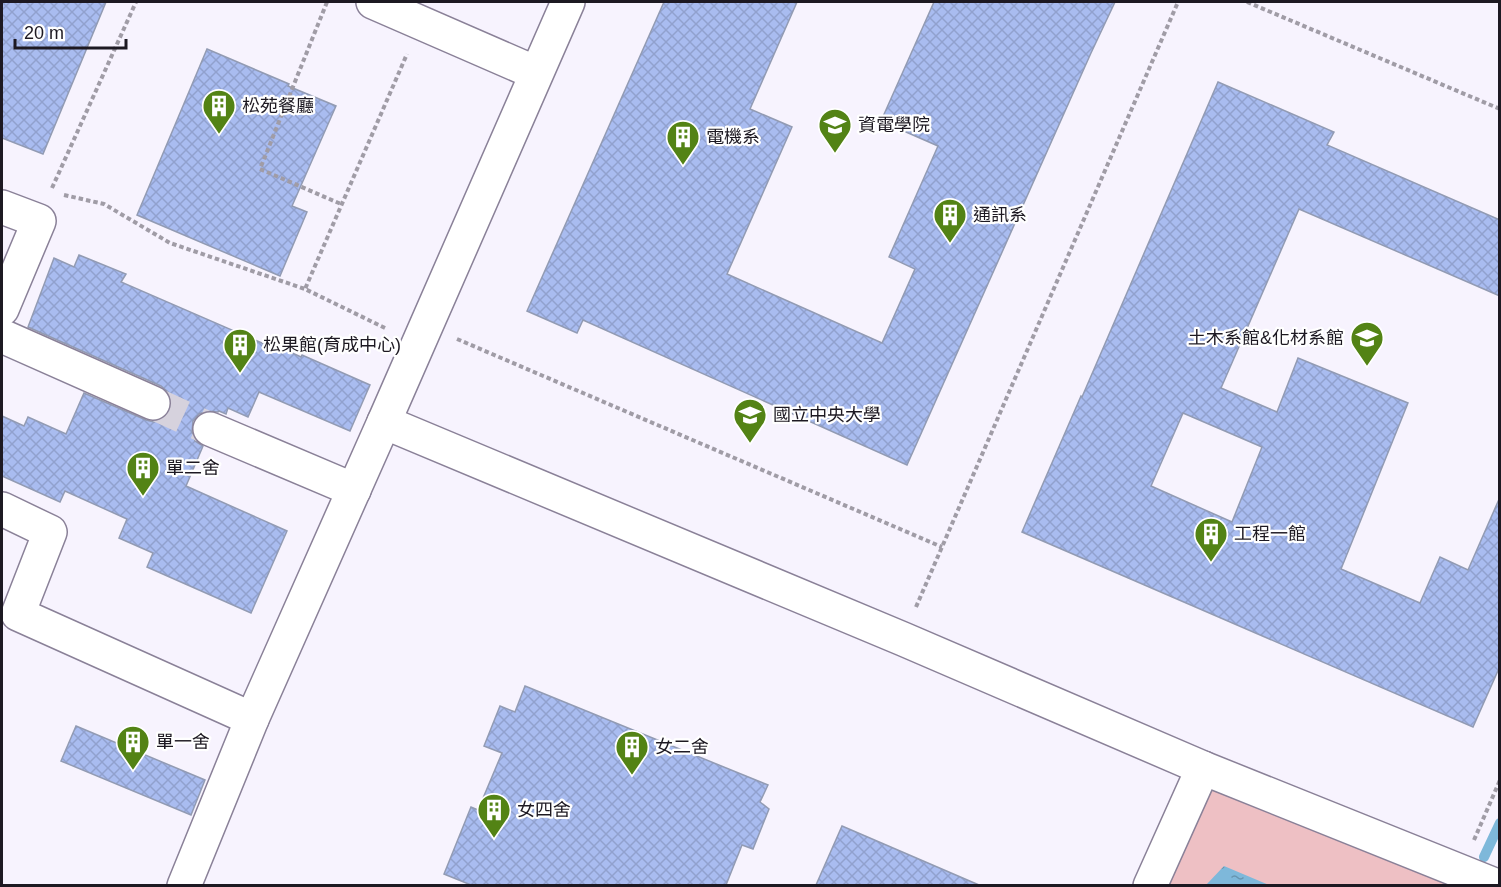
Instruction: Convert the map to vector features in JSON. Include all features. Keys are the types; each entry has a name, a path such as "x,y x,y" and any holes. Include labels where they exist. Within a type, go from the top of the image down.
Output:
{"street":[{"path":"373,2 536,74"},
{"path":"184,885 252,719 568,2"},
{"path":"2,207 45,206 2,309"},
{"path":"2,336 153,403"},
{"path":"384,422 903,639 1203,768 1497,885"},
{"path":"210,429 354,490"},
{"path":"2,508 50,532 18,614 252,719"},
{"path":"1149,885 1203,768"}],"path":[{"path":"136,2 45,206 104,204 170,243 304,289 422,335 942,547"},
{"path":"327,2 260,169 341,204"},
{"path":"903,639 1178,2"},
{"path":"1247,2 1500,109"},
{"path":"304,289 420,22"},
{"path":"1461,871 1500,780"}],"shaded area":[{"path":"1203,768 1487,886 1149,886"}],"water":[{"path":"1224,866 1269,885 1206,885"}],"building":[{"path":"2,2 106,2 43,154 2,138"},
{"path":"664,2 797,2 750,109 792,127 727,274 882,343 915,269 889,257 938,146 881,121 934,2 1115,2 907,465 583,320 577,333 527,311"},
{"name":"松苑餐廳","path":"207,49 336,106 292,206 307,212 280,276 137,215"},
{"path":"1218,82 1334,132 1327,145 1500,220 1500,296 1299,209 1221,388 1277,412 1298,358 1408,403 1341,569 1420,603 1440,557 1468,570 1500,497 1500,666 1473,727 1022,532","holes":["1183,413 1262,447 1232,522 1151,486"]},
{"path":"79,255 126,274 121,282 278,350 279,347 301,357 302,355 370,385 350,431 259,392 248,417 228,408 226,414 219,411 207,411 199,414 193,421 192,432 195,441 203,446 186,486 287,531 251,613 147,567 153,553 119,538 127,519 65,491 60,502 2,476 2,416 24,426 28,417 66,434 84,393 154,422 164,418 170,410 172,400 161,386 28,327 54,258 74,267"},
{"path":"525,686 768,785 760,802 769,809 753,849 742,845 726,885 471,885 444,874 471,807 478,810 502,753 484,746 500,706 515,712"},
{"name":"單一舍","path":"76,726 205,780 191,815 61,761"},
{"path":"842,826 979,885 816,885"}],"waterway":[{"path":"1484,857 1500,823"}],"tunnel":[{"path":"153,403 210,429"}],"place":[{"name":"松苑餐廳","path":"219,135"},
{"name":"資電學院","path":"835,154"},
{"name":"電機系","path":"683,166"},
{"name":"通訊系","path":"950,244"},
{"name":"土木系館&化材系館","path":"1367,367"},
{"name":"松果館(育成中心)","path":"240,374"},
{"name":"國立中央大學","path":"750,444"},
{"name":"單二舍","path":"143,497"},
{"name":"工程一館","path":"1211,563"},
{"name":"單一舍","path":"133,771"},
{"name":"女二舍","path":"632,776"},
{"name":"女四舍","path":"494,839"}]}
